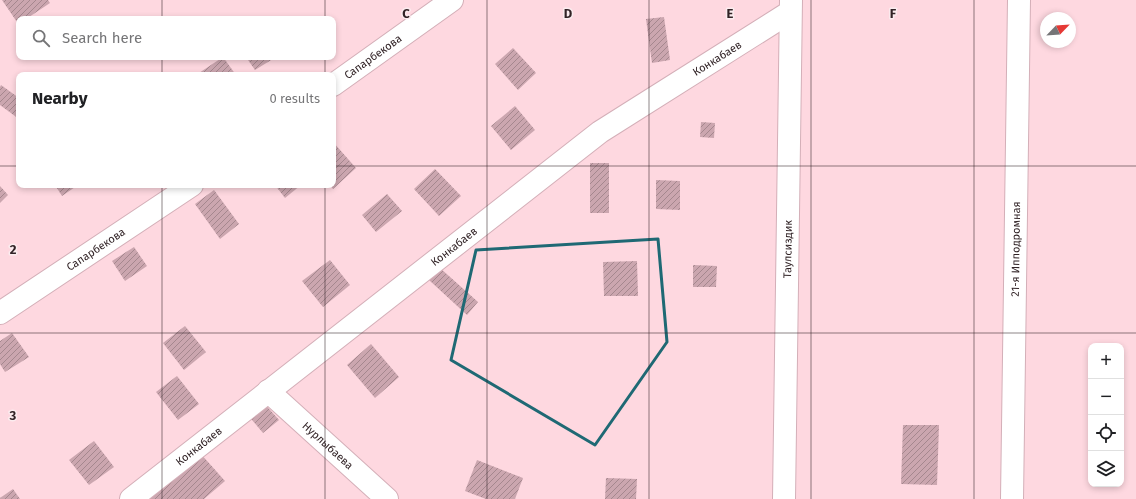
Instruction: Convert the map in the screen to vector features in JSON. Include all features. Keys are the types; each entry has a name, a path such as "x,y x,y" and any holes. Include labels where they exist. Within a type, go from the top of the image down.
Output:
{"street":[{"name":"Сапарбекова","path":"336,84 452,0"},
{"name":"21-я Ипподромная","path":"1012,499 1019,0"},
{"name":"Конкабаев","path":"131,499 600,132 790,6"},
{"name":"Таулсиздик","path":"784,499 790,6"},
{"name":"Сапарбекова","path":"0,313 188,188"},
{"name":"Нурлыбаева","path":"268,391 387,499"}],"highlighted area":[{"path":"658,239 667,342 595,445 451,360 476,250"}],"building":[{"path":"2,0 48,0 50,3 30,16 16,16 16,21"},
{"path":"664,17 670,60 652,63 646,19"},
{"path":"513,48 536,73 518,90 495,64"},
{"path":"218,60 225,60 234,72 200,72"},
{"path":"248,60 271,60 255,70"},
{"path":"1,85 16,96 16,117 0,105"},
{"path":"515,106 535,130 511,150 491,126"},
{"path":"701,122 715,123 714,138 700,137"},
{"path":"336,145 356,168 336,186"},
{"path":"590,163 609,163 609,213 590,213"},
{"path":"435,169 461,196 439,216 414,189"},
{"path":"656,180 680,181 680,210 656,209"},
{"path":"0,186 8,195 0,203"},
{"path":"57,188 74,188 62,196"},
{"path":"277,188 297,188 285,198"},
{"path":"214,190 239,224 220,239 195,204"},
{"path":"387,194 402,211 376,232 362,215"},
{"path":"134,247 147,266 125,281 112,261"},
{"path":"330,260 350,285 323,307 302,281"},
{"path":"637,261 638,296 604,296 603,262"},
{"path":"693,265 717,266 716,287 693,287"},
{"path":"440,268 478,302 467,315 429,280"},
{"path":"185,326 206,352 184,370 163,343"},
{"path":"12,333 29,357 5,372 0,364 0,341"},
{"path":"371,344 399,377 375,398 347,365"},
{"path":"177,376 199,404 178,420 156,392"},
{"path":"262,401 279,420 263,433 247,414"},
{"path":"903,425 939,425 937,485 901,484"},
{"path":"94,441 114,467 89,485 69,460"},
{"path":"200,453 225,481 204,499 148,499"},
{"path":"477,460 523,478 515,499 486,499 465,491"},
{"path":"606,478 637,479 636,499 605,499"},
{"path":"13,489 20,499 0,499 0,498"}]}
